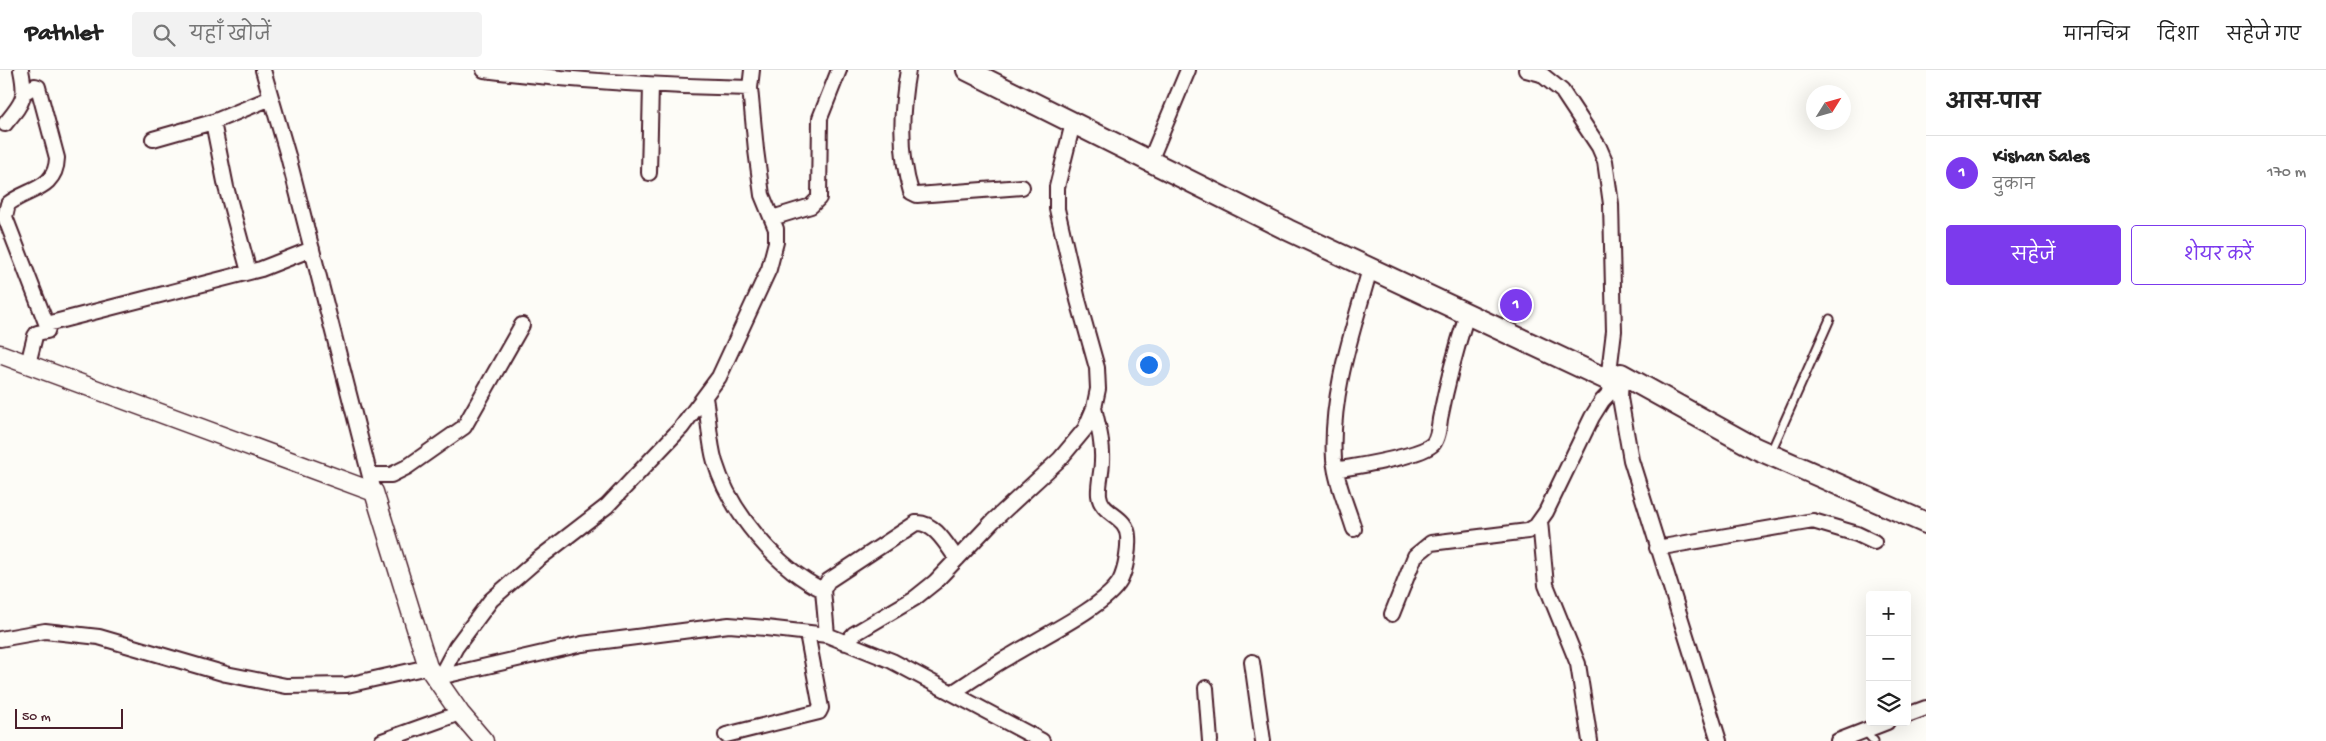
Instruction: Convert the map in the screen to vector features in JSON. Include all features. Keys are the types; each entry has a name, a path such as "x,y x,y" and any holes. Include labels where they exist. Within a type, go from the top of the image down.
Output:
{"main road":[{"path":"967,70 1150,161 1467,314 1616,379 1770,454 1926,523"}],"street":[{"path":"5,124 22,104 25,92 21,70"},
{"path":"263,70 371,474 374,492 434,674 460,713 484,741"},
{"path":"484,70 549,78 651,85 750,88"},
{"path":"434,674 491,600 537,560 607,506 669,442 706,398 720,377 769,269 776,242 776,229 762,195 750,88 752,70"},
{"path":"772,218 811,206 819,198 820,118 839,70"},
{"path":"908,70 902,102 907,173 911,192 917,196 1022,187"},
{"path":"1150,161 1188,70"},
{"path":"1526,70 1541,74 1562,91 1599,147 1605,161 1611,204 1616,379 1631,460 1719,741"},
{"path":"649,173 648,139 651,85"},
{"path":"25,92 36,86 41,94 57,158 57,170 41,187 8,204 2,217 47,324 47,331 37,333 35,336 28,364"},
{"path":"153,139 212,122 271,98"},
{"path":"212,122 226,187 249,272"},
{"path":"846,643 868,625 915,598 935,582 993,521 1060,459 1085,429 1094,408 1098,389 1097,368 1078,300 1058,209 1057,187 1073,123"},
{"path":"47,324 249,272 312,250"},
{"path":"1354,528 1336,470 1334,431 1337,399 1370,268"},
{"path":"1336,470 1402,457 1426,450 1432,445 1438,432 1451,365 1467,314"},
{"path":"371,474 390,475 407,467 453,437 464,427 522,325"},
{"path":"0,354 374,492"},
{"path":"1392,614 1415,556 1431,543 1528,531 1540,521 1592,416 1616,379"},
{"path":"706,398 715,461 734,506 752,530 786,565 804,581 823,590"},
{"path":"952,693 1010,656 1059,629 1101,599 1120,581 1124,569 1128,534 1123,521 1106,510 1099,496 1102,460 1101,437 1094,408"},
{"path":"1540,521 1546,585 1578,664 1590,741"},
{"path":"1658,548 1813,521 1858,534 1874,542"},
{"path":"827,635 823,590 828,581 916,523 921,522 934,531 957,559"},
{"path":"0,639 45,631 100,637 226,674 286,686 347,685 434,674 582,644 729,625 827,635 892,660 1042,741"},
{"path":"726,735 819,712 821,708 807,633"},
{"path":"1252,662 1263,741"},
{"path":"1206,688 1210,741"},
{"path":"1911,714 1926,708"},
{"path":"382,741 460,713"},
{"path":"1838,741 1869,736 1882,726"}],"lane":[{"path":"1770,454 1830,319"}],"place":[{"name":"Kishan Sales","path":"1516,305"}]}
